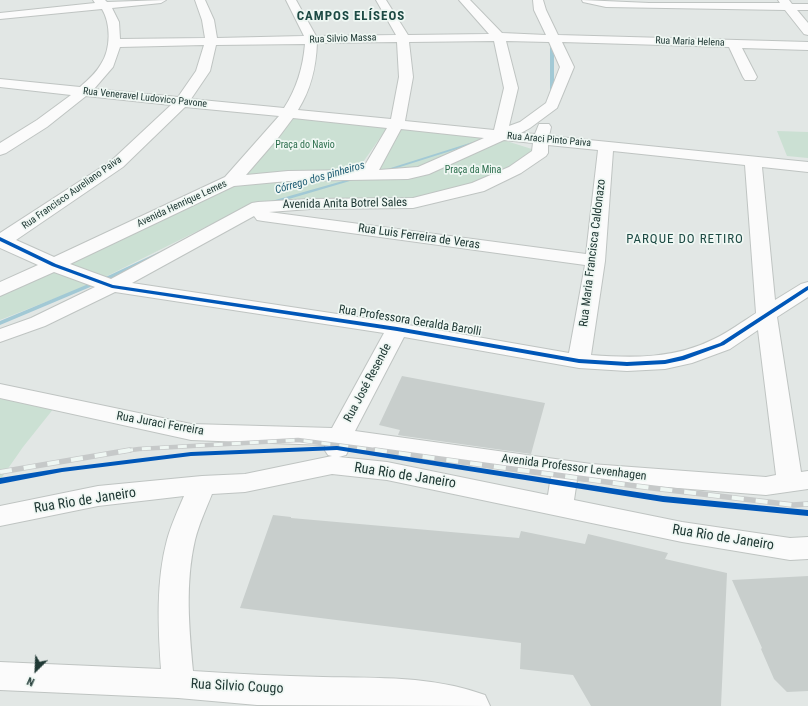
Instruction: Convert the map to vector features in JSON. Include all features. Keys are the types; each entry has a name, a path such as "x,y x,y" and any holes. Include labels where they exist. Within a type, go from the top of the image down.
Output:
{"street":[{"path":"0,17 103,3 161,0"},
{"name":"Rua Francisco Aureliano Paiva","path":"1,240 117,164 182,102 203,71 211,41 208,20 200,0"},
{"path":"230,181 290,113 308,74 311,40 291,0"},
{"path":"367,176 397,124 406,77 403,38 381,0"},
{"path":"464,0 499,37 511,88 500,135"},
{"path":"538,0 540,10 567,68 552,105"},
{"path":"586,0 606,4 786,4 808,7"},
{"path":"0,150 83,92 107,66 115,43 114,24 103,3"},
{"path":"786,4 808,31"},
{"name":"Rua Silvio Massa","path":"115,43 403,38 572,38"},
{"name":"Rua Maria Helena","path":"572,38 808,46"},
{"path":"733,43 750,77"},
{"name":"Rua Veneravel Ludovico Pavone","path":"0,83 290,113"},
{"name":"Avenida Henrique Lemes","path":"0,290 230,181 288,176 367,176 408,174 423,171 525,125 552,105"},
{"name":"Avenida Anita Botrel Sales","path":"0,336 38,322 112,286 258,206 413,203 478,187 515,170 540,153 540,139 552,105"},
{"name":"Rua Araci Pinto Paiva","path":"290,113 808,167"},
{"name":"Rua Maria Francisca Caldonazo","path":"579,361 595,261 606,145"},
{"path":"753,162 766,314 799,481"},
{"name":"Rua Luis Ferreira de Veras","path":"242,214 595,261"},
{"name":"Rua Professora Geralda Barolli","path":"1,240 54,265 112,286 397,329 579,361 627,364 665,362 684,358 722,344 808,288"},
{"name":"Rua José Resende","path":"340,437 397,329"},
{"name":"Rua Juraci Ferreira","path":"0,391 191,432 340,437"},
{"path":"332,465 340,437"},
{"name":"Avenida Professor Levenhagen","path":"340,437 591,473 766,486 799,481"},
{"name":"Rua Rio de Janeiro","path":"0,516 98,496 202,485 245,483 332,465 387,471 425,478 560,508 682,532 790,549 808,548"},
{"path":"560,508 565,469"},
{"name":"Rua Silvio Cougo","path":"202,485 182,539 174,580 173,622 178,684 257,690 415,692 473,706"},
{"path":"0,676 178,684"}],"green space":[{"name":"Praça do Navio","path":"293,118 387,128 361,165 355,170 244,175"},
{"path":"401,129 479,137 480,139 411,170 376,173"},
{"path":"777,131 808,132 808,158 787,156"},
{"name":"Praça da Mina","path":"500,139 535,150 513,171 478,187 412,199 256,202 89,285 0,320 0,293 233,184 331,177 398,178"},
{"path":"0,385 62,398 23,447 0,480"}],"building":[{"path":"402,376 545,403 531,454 398,435 400,430 379,425"},
{"path":"273,515 291,518 519,538 521,531 585,544 588,534 668,553 665,559 727,573 721,706 591,706 573,675 520,669 521,643 240,608"},
{"path":"808,576 808,691 787,692 774,679 732,580"}],"waterway":[{"name":"Córrego dos pinheiros","path":"552,42 552,94"},
{"name":"Córrego dos pinheiros","path":"380,172 477,142"},
{"name":"Córrego dos pinheiros","path":"270,203 358,178"},
{"name":"Córrego dos pinheiros","path":"0,323 112,276 161,253"}],"railway":[{"path":"124,451 298,440 382,451"},
{"path":"124,451 130,450"},
{"path":"375,450 636,486 793,505 808,504"},
{"path":"0,472 124,451"}],"cycle path":[{"path":"0,239 54,265 112,286 397,329 579,361 627,364 665,362 684,358 722,344 808,288"},
{"path":"0,481 62,470 191,454 337,448 663,499 808,513"}],"district":[{"name":"CAMPOS ELÍSEOS","path":"351,17"},
{"name":"PARQUE DO RETIRO","path":"685,240"}]}
